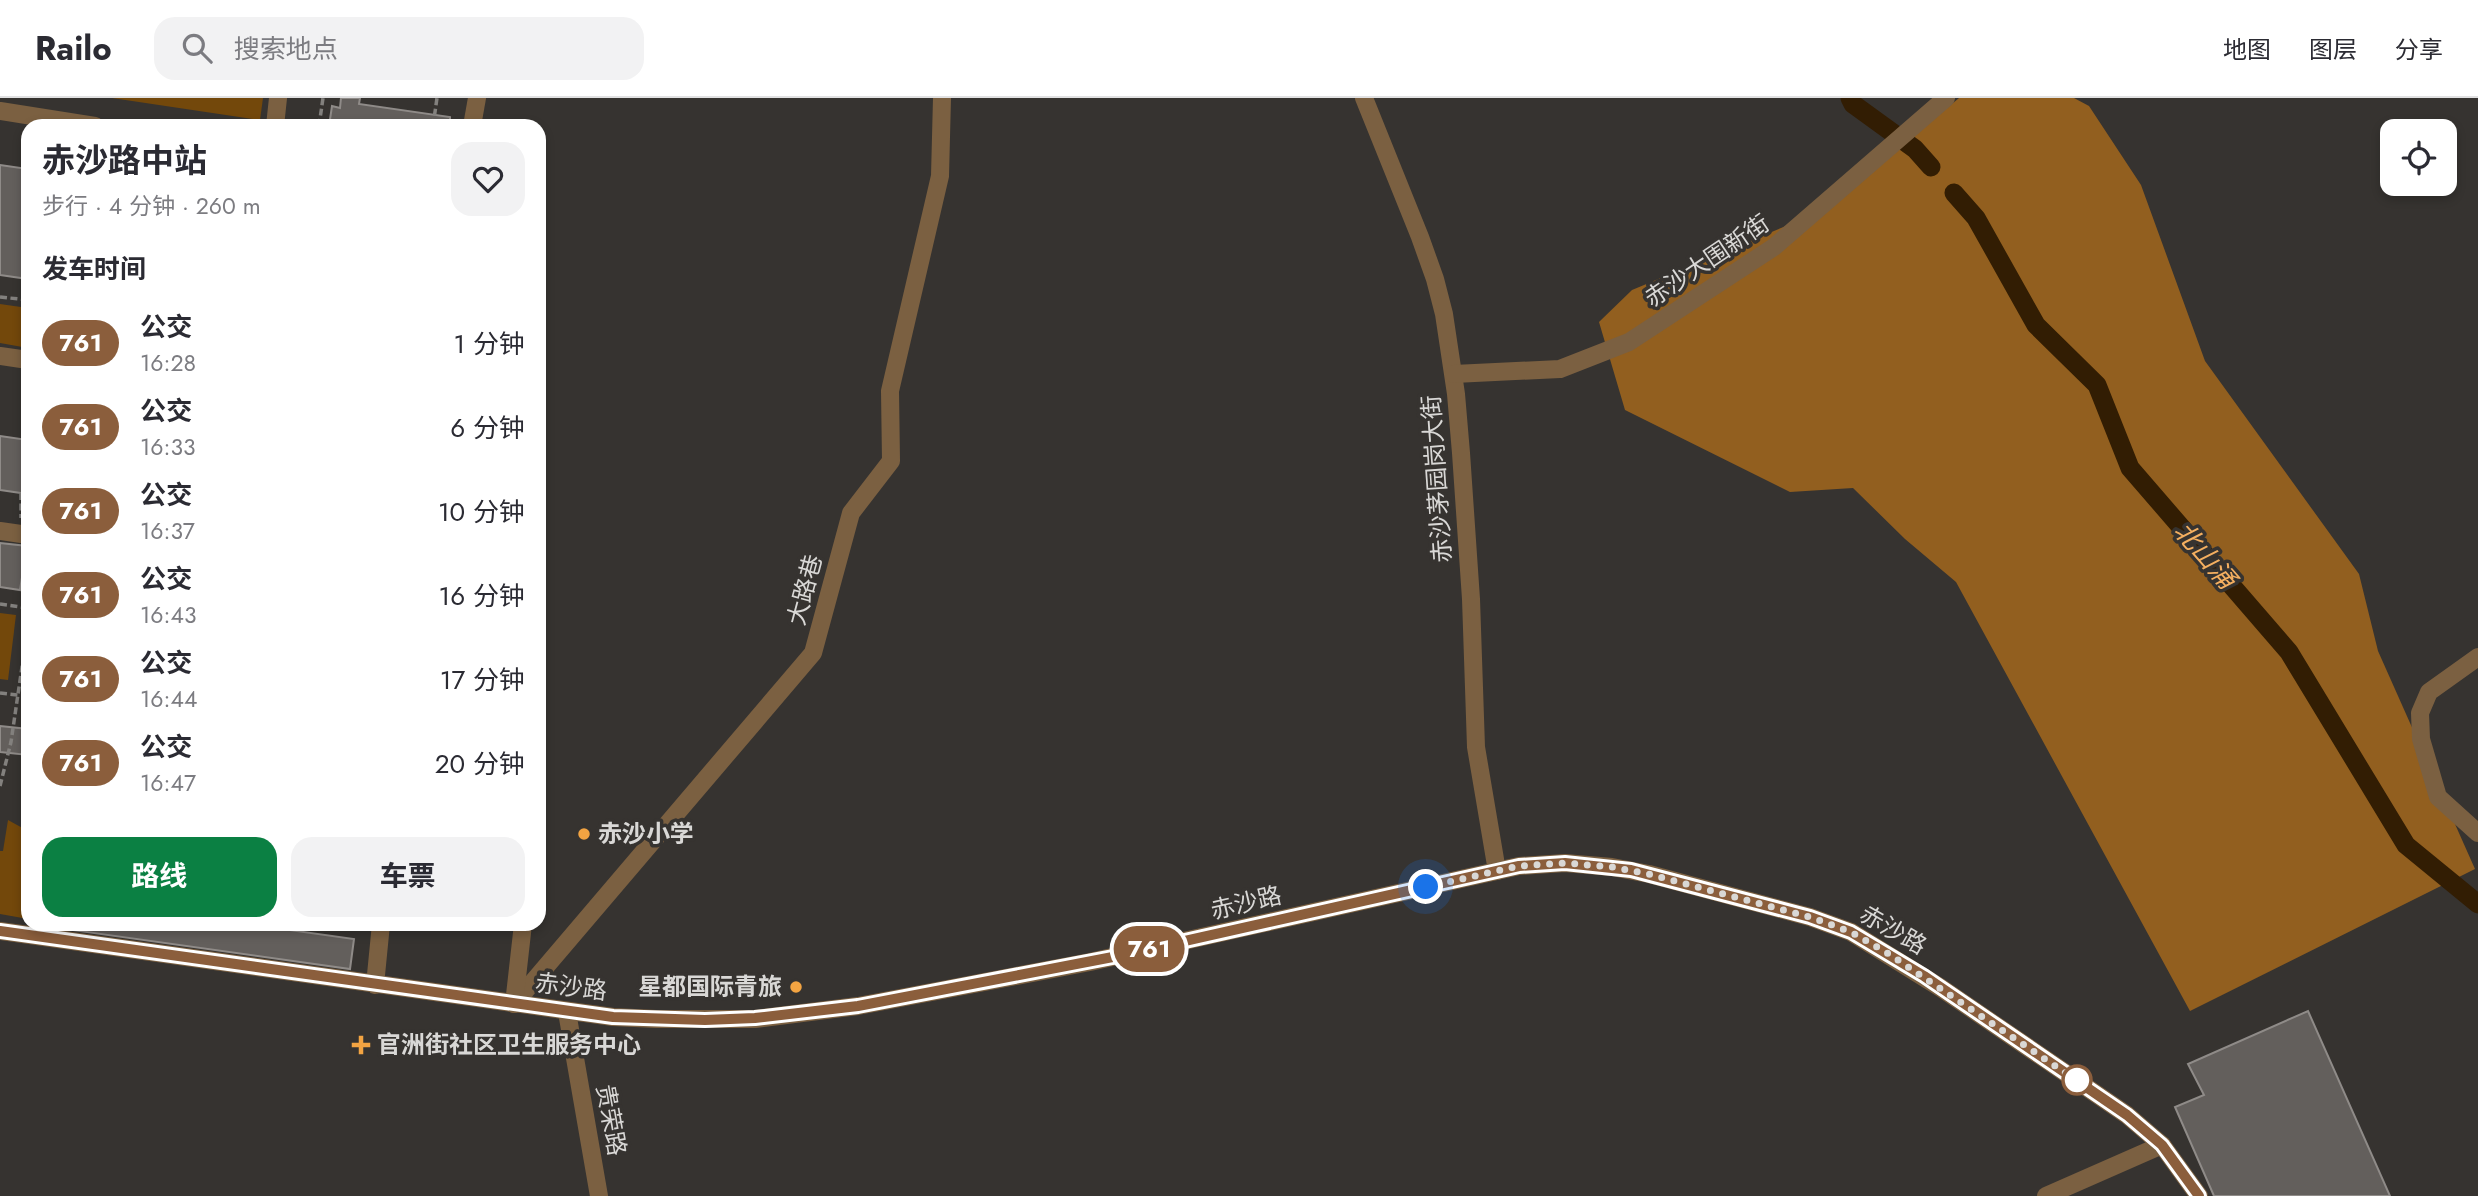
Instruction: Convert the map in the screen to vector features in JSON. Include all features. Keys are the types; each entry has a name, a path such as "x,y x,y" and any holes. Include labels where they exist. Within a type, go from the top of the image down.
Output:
{"street":[{"path":"276,119 278,98"},
{"path":"473,119 477,98"},
{"name":"大路巷","path":"513,1004 813,653 851,513 891,461 890,391 940,176 942,98"},
{"name":"赤沙茅园岗大街","path":"1364,98 1435,279 1444,314 1454,374 1471,599 1476,747 1497,871"},
{"name":"赤沙大围新街","path":"1454,374 1560,369 1629,342 1774,247 1946,98"},
{"path":"0,111 51,119"},
{"path":"0,356 21,359"},
{"path":"0,531 21,534"},
{"path":"2478,657 2430,692 2420,713 2421,739 2438,797 2478,833"},
{"name":"赤沙路","path":"0,931 567,1012 613,1017 705,1020 755,1018 847,1008 1090,962 1519,866 1565,863 1612,867 1752,901 1851,932 2031,1048 2127,1115 2162,1145 2199,1196"},
{"path":"375,985 380,931"},
{"path":"513,1004 522,931"},
{"name":"贵荣路","path":"567,1012 599,1196"},
{"path":"2046,1196 2162,1145"}],"path":[{"path":"319,119 323,98"},
{"path":"434,119 437,98"},
{"path":"0,297 21,299"},
{"path":"0,604 21,607"},
{"path":"0,786 21,674"},
{"path":"0,693 18,695"}],"shaded area":[{"path":"112,98 263,98 260,119"},
{"path":"1959,98 2074,98 2089,106 2141,185 2205,361 2359,574 2378,651 2475,869 2190,1011 1956,582 1905,539 1853,488 1790,492 1625,410 1599,322 1632,290 1829,208"},
{"path":"0,304 21,307 21,347 0,343"},
{"path":"0,613 16,615 8,680 0,679"},
{"path":"8,820 21,827 21,918 0,914 0,851 3,851"}],"building":[{"path":"341,98 360,98 359,104 450,119 330,119 332,106 340,108"},
{"path":"0,165 21,168 21,278 0,275"},
{"path":"0,436 21,439 21,493 0,490"},
{"path":"0,543 21,545 20,590 0,587"},
{"path":"0,726 21,728 21,754 0,752"},
{"path":"79,931 296,931 354,939 350,969"},
{"path":"2308,1011 2390,1196 2214,1196 2175,1107 2204,1095 2188,1064"}],"waterway":[{"name":"北山涌","path":"1850,98 1853,104 1915,149 1931,167"},
{"name":"北山涌","path":"1954,193 1976,218 2036,325 2097,385 2130,468 2289,652 2406,845 2478,904"}],"bus line":[{"name":"761","path":"0,931 567,1012 613,1017 705,1020 803,1014 858,1006 1090,962 1519,866 1565,863 1612,867 1752,901 1851,932 1924,976 2127,1115 2162,1145 2199,1196"}],"place":[{"name":"赤沙小学","path":"584,834"},
{"name":"星都国际青旅","path":"796,987"},
{"name":"官洲街社区卫生服务中心","path":"361,1045"}],"route":[{"path":"1426,887 1519,866 1565,863 1612,867 1649,874 1810,917 1851,932 1889,954 2085,1086 2077,1080"}]}
